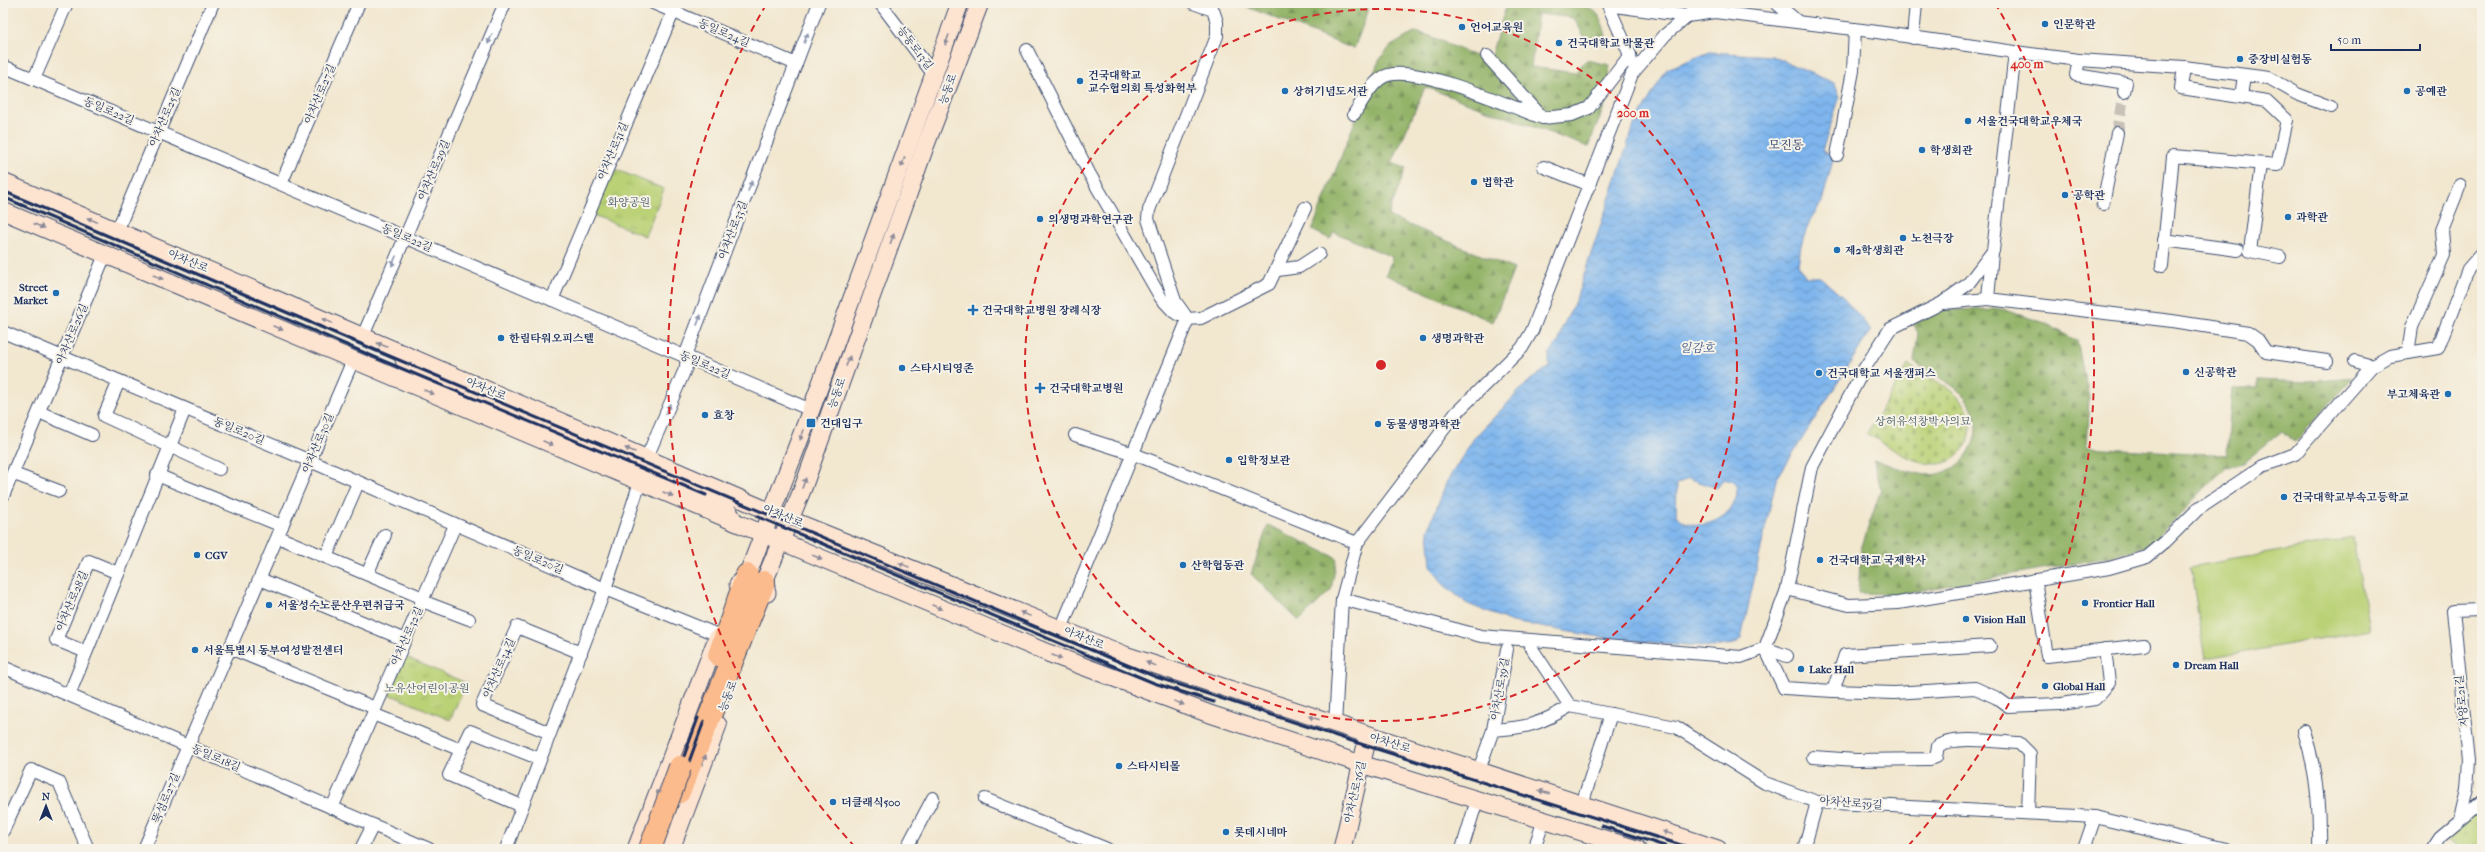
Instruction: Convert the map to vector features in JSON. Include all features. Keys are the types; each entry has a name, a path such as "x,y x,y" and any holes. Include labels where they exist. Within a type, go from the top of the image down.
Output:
{"highway":[{"name":"능동로","path":"683,768 756,579"},
{"path":"650,849 683,768"},
{"path":"658,849 683,768"}],"main road":[{"name":"능동로","path":"671,849 767,593 756,579 763,534 811,410 960,3"},
{"name":"능동로","path":"636,849 737,585 756,579 781,542 790,520 925,147 980,3"},
{"path":"918,120 935,124"},
{"name":"아차산로","path":"3,182 363,336 405,361 647,457 790,520 1061,628 1182,675 1368,736 1479,770 1718,849"},
{"path":"3,210 105,255 781,542 1055,656 1207,713 1361,764 1637,849"},
{"path":"393,377 405,361 724,505 735,522"},
{"path":"724,505 743,499"},
{"name":"아차산로36길","path":"1342,849 1368,736"}],"street":[{"path":"34,79 67,3"},
{"name":"아차산로25길","path":"117,230 213,3"},
{"name":"아차산로27길","path":"281,184 359,3"},
{"name":"아차산로29길","path":"363,336 505,3"},
{"name":"동일로24길","path":"653,3 675,7 796,64"},
{"name":"아차산로33길","path":"647,457 686,367 687,351 819,3"},
{"name":"능동로13길","path":"880,3 934,75"},
{"path":"1188,319 1175,301 1149,224 1148,214 1217,36 1215,7 1193,3"},
{"path":"1335,725 1342,599 1357,543 1456,413 1522,348 1532,331 1632,74 1665,35 1687,16 1699,3"},
{"path":"1776,3 1788,15 1800,23"},
{"path":"1913,38 1916,3"},
{"path":"1606,4 1687,16 1715,12 1855,29 2079,60 2184,67 2244,74 2269,78 2297,94 2331,107"},
{"path":"1606,4 1630,55 1632,74"},
{"name":"아차산로31길","path":"552,300 675,7"},
{"path":"1837,155 1853,71 1855,29"},
{"path":"1027,50 1086,167 1154,287 1174,312 1188,319 1208,315 1266,287 1278,270 1305,208"},
{"path":"1988,299 2015,52"},
{"path":"1354,114 1378,80 1387,75 1410,75 1448,84 1543,118 1572,116 1589,108 1630,55"},
{"path":"1487,56 1543,118"},
{"path":"2079,60 2076,75 2126,83 2124,92"},
{"name":"동일로22길","path":"3,66 811,410"},
{"path":"2162,266 2173,156 2277,166 2287,120 2267,101 2181,88 2184,67"},
{"path":"2241,97 2244,74"},
{"path":"2103,204 2116,134"},
{"path":"2261,164 2250,251 2280,257"},
{"path":"1544,167 1590,185"},
{"path":"2408,353 2412,327 2444,255 2442,230 2460,185"},
{"path":"2164,240 2238,250"},
{"path":"1993,251 1968,284 1942,303 1890,329 1864,369 1812,467 1787,589 1766,648 1784,688 1894,693 1974,688 1997,698 2008,706 2061,704 2095,699 2110,683 2105,649"},
{"path":"1787,589 1849,605 1898,603 2108,568 2147,557 2203,506 2263,466 2295,454 2372,366 2390,356 2438,348 2468,269 2482,253"},
{"path":"1278,270 1299,267 1319,254"},
{"name":"아차산로26길","path":"3,496 14,474 105,255"},
{"path":"1942,303 1988,299 2172,321 2248,333 2258,340 2266,352 2327,361"},
{"path":"1061,628 1134,454 1188,319"},
{"name":"동일로20길","path":"3,332 310,461 605,589 718,635"},
{"name":"아차산로30길","path":"188,747 353,360"},
{"path":"2355,361 2372,366"},
{"path":"119,381 104,416 219,469"},
{"path":"69,694 185,409"},
{"path":"39,412 92,435"},
{"path":"1075,435 1134,454 1357,543"},
{"path":"14,474 59,491"},
{"path":"157,475 280,532 326,557 423,600"},
{"path":"506,849 605,589 640,482"},
{"path":"326,557 358,483"},
{"name":"아차산로32길","path":"332,808 455,525"},
{"path":"367,574 384,535"},
{"name":"아차산로28길","path":"86,652 56,640 89,561 118,573"},
{"path":"260,579 405,640"},
{"path":"2034,580 2047,656 2144,645"},
{"path":"1342,599 1481,636 1741,657 1766,648 1787,656"},
{"name":"아차산로32길","path":"423,600 469,619"},
{"name":"자양로21길","path":"2460,819 2467,789 2469,761 2453,611 2482,610"},
{"name":"아차산로34길","path":"550,733 482,705 517,627 581,653"},
{"path":"1833,691 1845,655 1990,646"},
{"path":"1531,647 1570,706"},
{"path":"230,648 460,750"},
{"name":"아차산로39길","path":"1479,770 1493,730 1507,649"},
{"name":"동일로18길","path":"3,667 429,849"},
{"name":"아차산로39길","path":"1493,730 1515,729 1544,722 1570,706 1676,727 1764,782 1817,802 2095,816 2201,846 2226,849"},
{"path":"1582,804 1611,714"},
{"path":"522,806 449,775 470,731 540,759"},
{"path":"2304,731 2317,783 2319,849"},
{"path":"1813,757 1856,760 1930,759 1936,757 1938,746 1957,741 2019,743 2030,754 2028,813"},
{"name":"뚝섬로27길","path":"144,849 188,747"},
{"path":"3,831 31,770 59,782 88,849"},
{"path":"906,849 933,798"},
{"path":"985,799 1107,849"},
{"path":"1462,849 1477,800"},
{"path":"1804,849 1817,802"},
{"path":"2432,849 2440,838 2460,819 2482,802"},
{"path":"2084,849 2095,816"},
{"path":"1534,849 1544,820"},
{"path":"361,849 372,825"}],"green space":[{"path":"1242,3 1367,3 1368,11 1354,49 1242,5"},
{"path":"1507,3 1574,4 1592,9 1599,16 1608,45 1586,40 1574,18 1538,14 1531,67 1575,73 1586,60 1610,65 1605,105 1588,147 1425,87 1392,163 1406,168 1388,216 1514,269 1493,322 1386,275 1392,257 1334,232 1330,239 1312,230 1380,58 1391,46 1415,32 1430,36 1484,60 1491,55"},
{"name":"화양공원","path":"612,168 664,189 645,236 593,215"},
{"path":"2001,309 2045,323 2077,341 2089,398 2086,447 2227,455 2232,388 2257,388 2257,380 2308,382 2353,378 2295,442 2282,431 2243,463 2226,467 2147,547 2109,557 1900,594 1858,593 1861,549 1881,489 1873,460 1923,475 1944,472 1957,465 1967,456 1973,444 1976,430 1975,417 1970,404 1960,392 1914,362 1918,333 1913,323 1942,310"},
{"name":"상허유석창박사의묘","path":"1908,365 1954,393 1965,405 1967,410 1971,424 1969,438 1957,456 1946,463 1933,464 1905,456 1867,433"},
{"path":"1268,525 1337,558 1331,590 1299,621 1251,574"},
{"path":"2353,538 2369,630 2206,659 2190,567"},
{"name":"노유산어린이공원","path":"405,657 466,683 450,720 389,694"},
{"path":"2482,802 2482,849 2463,849 2440,837"}],"water":[{"name":"일감호","path":"1710,52 1772,56 1834,83 1840,96 1822,151 1834,156 1822,202 1810,220 1801,245 1798,265 1806,277 1820,277 1845,299 1871,330 1776,480 1741,639 1733,644 1713,647 1612,639 1512,622 1468,604 1444,585 1431,566 1428,530 1447,481 1474,438 1529,381 1549,367 1549,354 1559,341 1562,328 1576,299 1634,125 1667,69","holes":["1688,478 1717,488 1724,479 1735,482 1737,492 1731,509 1717,520 1699,525 1683,521 1676,515 1677,484"]}],"tunnel":[{"path":"2117,133 2124,92"}],"railway":[{"path":"3,191 387,355 1156,677 1364,745 1694,849"},
{"path":"3,197 386,362 706,495"},
{"path":"756,516 1154,683 1214,702"},
{"path":"650,849 698,718"},
{"path":"657,849 704,721"},
{"path":"1602,826 1674,849"}],"place":[{"name":"인문학관","path":"2045,24"},
{"name":"언어교육원","path":"1462,27"},
{"name":"건국대학교 박물관","path":"1559,43"},
{"name":"중장비실험동","path":"2240,59"},
{"name":"건국대학교 교수협의회 특성화헉부","path":"1080,81"},
{"name":"상허기념도서관","path":"1285,91"},
{"name":"공예관","path":"2407,91"},
{"name":"서울건국대학교우체국","path":"1968,121"},
{"name":"학생회관","path":"1922,150"},
{"name":"법학관","path":"1474,182"},
{"name":"공학관","path":"2065,195"},
{"name":"과학관","path":"2288,217"},
{"name":"의생명과학연구관","path":"1040,219"},
{"name":"노천극장","path":"1903,238"},
{"name":"제2학생회관","path":"1837,250"},
{"name":"Street Market","path":"56,293"},
{"name":"건국대학교병원 장례식장","path":"973,310"},
{"name":"한림타워오피스텔","path":"501,338"},
{"name":"생명과학관","path":"1423,338"},
{"name":"스타시티영존","path":"902,368"},
{"name":"신공학관","path":"2186,372"},
{"name":"건국대학교 서울캠퍼스","path":"1819,373"},
{"name":"건국대학교병원","path":"1040,388"},
{"name":"부고체육관","path":"2448,394"},
{"name":"효창","path":"705,415"},
{"name":"건대입구","path":"811,423"},
{"name":"동물생명과학관","path":"1378,424"},
{"name":"입학정보관","path":"1229,460"},
{"name":"건국대학교부속고등학교","path":"2284,497"},
{"name":"CGV","path":"197,555"},
{"name":"건국대학교 국제학사","path":"1820,560"},
{"name":"산학협동관","path":"1183,565"},
{"name":"Frontier Hall","path":"2085,603"},
{"name":"서울성수노룬산우편취급국","path":"269,605"},
{"name":"Vision Hall","path":"1966,619"},
{"name":"서울특별시 동부여성발전센터","path":"195,650"},
{"name":"Dream Hall","path":"2176,665"},
{"name":"Lake Hall","path":"1801,669"},
{"name":"Global Hall","path":"2045,686"},
{"name":"스타시티몰","path":"1119,766"},
{"name":"더클래식500","path":"833,802"},
{"name":"롯데시네마","path":"1226,832"}],"district":[{"name":"모진동","path":"1786,145"}]}
